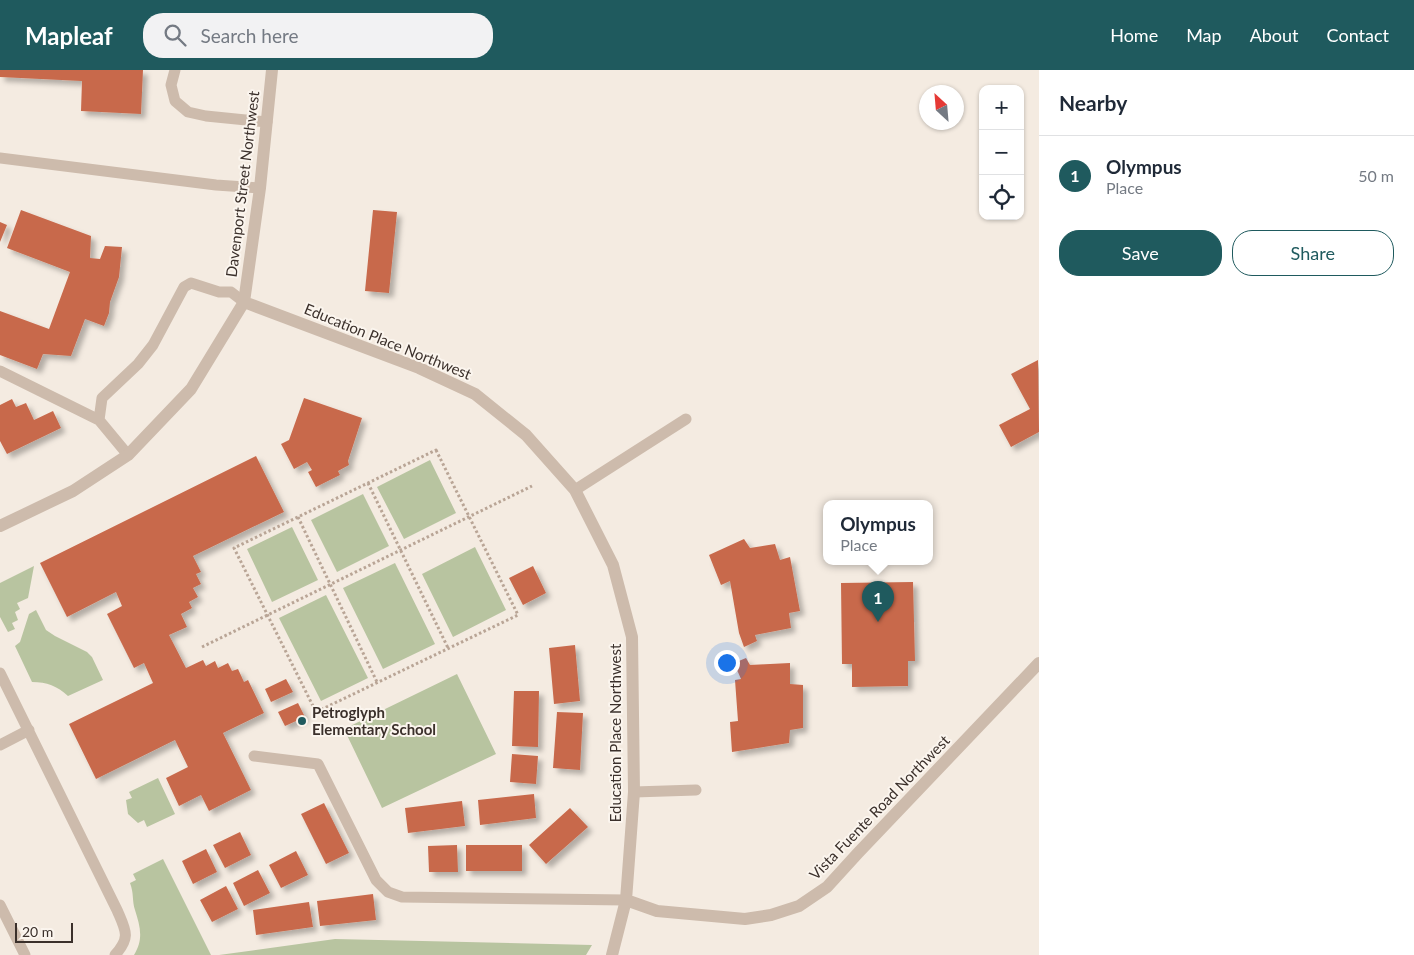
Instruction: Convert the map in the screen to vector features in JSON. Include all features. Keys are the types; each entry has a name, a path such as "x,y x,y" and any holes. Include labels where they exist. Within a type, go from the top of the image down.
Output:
{"street":[{"name":"Davenport Street Northwest","path":"244,302 260,188 272,70"},
{"path":"0,526 73,490 128,455 191,389 244,302"},
{"name":"Education Place Northwest","path":"244,302 419,368 476,394 526,434 575,490 613,565 632,637 634,792 626,900 612,955"},
{"name":"Vista Fuente Road Northwest","path":"626,900 657,910 745,919 771,915 799,906 827,887 1039,663"}],"lane":[{"path":"175,70 171,85 175,101 188,112 206,116 267,122"},
{"path":"0,158 216,185 260,188"},
{"path":"99,420 102,398 138,364 154,345 184,287 191,283 219,292 232,292 244,302"},
{"path":"0,371 99,420 128,455"},
{"path":"575,490 686,419"},
{"path":"0,672 126,930 124,944 115,955"},
{"path":"0,745 29,730"},
{"path":"254,756 318,764 376,880 388,892 402,896 626,900"},
{"path":"634,792 696,790"},
{"path":"0,905 24,955"}],"path":[{"path":"436,450 469,516 518,615 316,712 234,548 436,450"},
{"path":"368,483 448,648"},
{"path":"202,647 532,486"},
{"path":"298,517 377,682"}],"green space":[{"path":"430,460 456,513 404,539 377,487"},
{"path":"363,494 389,546 337,572 311,520"},
{"path":"292,527 318,580 272,602 247,549"},
{"path":"475,547 506,610 453,637 422,574"},
{"path":"395,563 435,644 383,669 343,588"},
{"path":"34,566 28,598 17,603 20,609 15,612 18,620 12,623 15,629 8,632 0,617 0,583"},
{"path":"326,595 368,678 321,701 279,618"},
{"path":"36,610 46,630 87,652 92,657 103,680 68,696 52,685 32,682 15,646 20,642 29,614"},
{"path":"457,674 496,754 382,808 344,729"},
{"path":"158,778 175,814 147,827 144,820 138,823 128,814 126,800 132,798 129,792"},
{"path":"163,859 211,955 134,955 139,943 140,932 130,883 136,880 133,874"},
{"path":"335,939 592,945 586,955 219,955"}],"building":[{"path":"0,70 143,70 141,114 81,111 82,81 0,77"},
{"path":"21,210 91,236 90,258 100,259 105,246 122,247 119,277 104,326 85,319 71,356 43,354 37,369 0,355 0,311 49,329 70,272 7,248"},
{"path":"373,210 397,212 389,293 365,291"},
{"path":"0,222 7,225 0,242"},
{"path":"1038,360 1039,432 1011,447 999,425 1030,409 1011,374"},
{"path":"304,398 362,418 348,461 349,465 338,471 340,475 316,487 308,472 312,470 307,462 294,469 281,444 289,440"},
{"path":"12,399 16,407 26,403 34,420 53,411 61,428 7,454 0,441 0,405"},
{"path":"256,456 284,512 193,556 201,572 196,574 201,584 193,588 198,597 189,602 192,608 181,614 187,627 169,635 186,668 203,660 206,666 215,661 218,668 228,663 232,671 238,669 244,682 248,680 264,713 223,733 251,790 209,811 201,795 179,806 166,778 188,767 175,740 96,779 69,724 153,683 144,663 134,668 107,614 122,606 116,592 67,617 40,563"},
{"path":"744,539 750,548 775,544 780,560 790,557 800,611 789,613 791,628 755,635 757,641 744,647 739,633 730,581 721,585 709,555"},
{"path":"533,566 546,593 523,605 509,578"},
{"path":"913,582 915,661 908,661 908,686 852,687 852,664 842,664 841,583"},
{"path":"575,645 580,701 554,704 549,648"},
{"path":"746,658 750,665 790,663 790,684 803,685 803,728 790,730 789,743 732,752 730,722 738,721 735,680 741,679 734,663"},
{"path":"286,679 293,692 271,702 265,689"},
{"path":"514,691 539,691 538,747 512,746"},
{"path":"298,703 305,717 285,726 278,712"},
{"path":"557,712 583,713 580,770 553,768"},
{"path":"512,754 538,756 536,784 510,782"},
{"path":"534,794 536,818 480,825 478,800"},
{"path":"462,801 465,826 408,833 405,808"},
{"path":"324,803 349,853 326,864 301,814"},
{"path":"570,808 588,827 546,864 529,845"},
{"path":"240,832 251,855 225,868 213,845"},
{"path":"457,845 458,872 429,872 428,846"},
{"path":"466,845 522,845 522,871 466,871"},
{"path":"206,849 217,872 193,884 182,861"},
{"path":"296,851 308,875 281,888 269,865"},
{"path":"258,870 270,893 244,906 233,883"},
{"path":"226,886 238,909 212,922 200,900"},
{"path":"373,894 376,920 320,926 317,901"},
{"path":"309,902 313,927 256,935 253,910"}],"place":[{"name":"Olympus","path":"878,622"},
{"name":"Petroglyph Elementary School","path":"302,721"}]}
